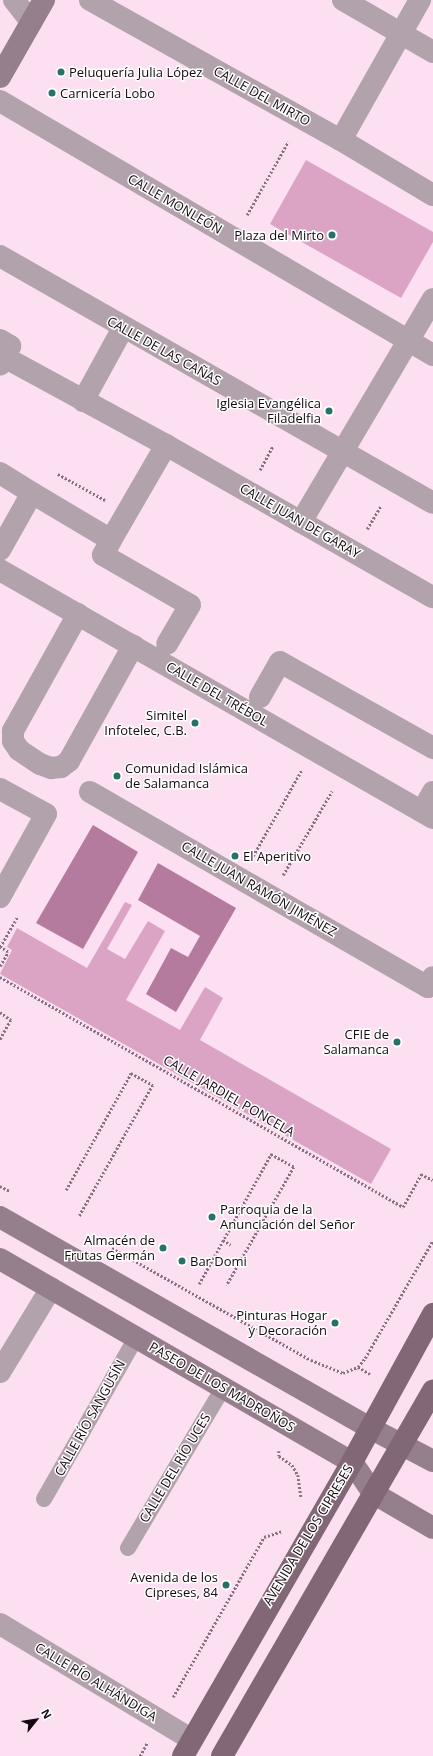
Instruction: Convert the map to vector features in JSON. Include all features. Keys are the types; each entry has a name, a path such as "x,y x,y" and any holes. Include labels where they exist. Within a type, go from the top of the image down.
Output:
{"main road":[{"path":"0,77 44,0"},
{"path":"0,1217 370,1428 433,1461"},
{"name":"PASEO DE LOS MADROÑOS","path":"0,1259 352,1462 373,1493 433,1528"},
{"name":"AVENIDA DE LOS CIPRESES","path":"187,1748 352,1462 433,1314"},
{"path":"222,1756 433,1390"}],"street":[{"path":"14,0 31,22"},
{"name":"CALLE DEL MIRTO","path":"90,0 341,140 433,195"},
{"path":"343,0 433,52"},
{"path":"341,140 420,0"},
{"name":"CALLE MONLEÓN","path":"0,101 433,355"},
{"name":"CALLE DE LAS CAÑAS","path":"0,256 123,328 433,503"},
{"path":"301,522 433,298"},
{"path":"83,402 123,328"},
{"name":"CALLE JUAN DE GARAY","path":"5,357 83,402 166,445 433,597"},
{"path":"166,445 103,555 190,605 168,644"},
{"path":"0,473 111,540"},
{"path":"0,550 32,493"},
{"name":"CALLE DEL TRÉBOL","path":"0,570 427,815"},
{"path":"78,614 13,731 13,742 19,750 36,761 51,768 61,767 69,761 134,646"},
{"path":"260,697 280,662 433,748"},
{"path":"0,789 46,814 0,898"},
{"name":"CALLE JUAN RAMÓN JIMÉNEZ","path":"90,792 430,982"},
{"path":"427,815 433,792"},
{"path":"0,1372 51,1288"},
{"name":"CALLE RÍO ALHÁNDIGA","path":"0,1624 160,1720 187,1748"}],"lane":[{"name":"CALLE RÍO SANGUSÍN","path":"44,1499 136,1338"},
{"name":"CALLE DEL RÍO UCES","path":"128,1548 223,1388"}],"path":[{"path":"246,218 288,142"},
{"path":"259,472 273,446"},
{"path":"58,474 132,504"},
{"path":"366,532 380,507"},
{"path":"241,877 302,769"},
{"path":"272,895 334,787"},
{"path":"0,966 8,952 0,947 6,938"},
{"name":"CALLE JARDIEL PONCELA","path":"0,977 403,1207 421,1174 433,1180"},
{"path":"0,1012 11,1020 0,1040"},
{"path":"66,1190 131,1073 153,1085 79,1217"},
{"path":"198,1284 271,1154 294,1167 227,1285"},
{"path":"0,1186 14,1193"},
{"path":"223,1240 231,1245"},
{"path":"109,1246 325,1367 343,1374 358,1367 433,1240"},
{"path":"310,1394 325,1367"},
{"path":"291,1426 278,1448 279,1456 292,1465 298,1474 301,1486 299,1503"},
{"path":"140,1756 264,1537 286,1530"}],"shaded area":[{"path":"306,160 433,232 433,242 401,298 270,224"},
{"path":"93,825 138,852 83,949 36,923"},
{"path":"158,863 236,908 176,1012 146,994 171,948 188,957 200,936 138,900"},
{"path":"125,902 132,905 107,949 125,959 148,921 165,931 126,1000 180,1030 205,987 223,998 200,1040 391,1149 371,1184 0,974 12,950 7,947 17,928 87,968"}],"place":[{"name":"Peluquería Julia López","path":"61,72"},
{"name":"Carnicería Lobo","path":"52,93"},
{"name":"Plaza del Mirto","path":"332,235"},
{"name":"Iglesia Evangélica Filadelfia","path":"329,411"},
{"name":"Simitel Infotelec, C.B.","path":"195,723"},
{"name":"Comunidad Islámica de Salamanca","path":"117,776"},
{"name":"El Aperitivo","path":"235,856"},
{"name":"CFIE de Salamanca","path":"397,1042"},
{"name":"Parroquia de la Anunciación del Señor","path":"212,1217"},
{"name":"Almacén de Frutas Germán","path":"163,1248"},
{"name":"Bar Domi","path":"182,1261"},
{"name":"Pinturas Hogar y Decoración","path":"335,1323"},
{"name":"Avenida de los Cipreses, 84","path":"226,1585"}]}
